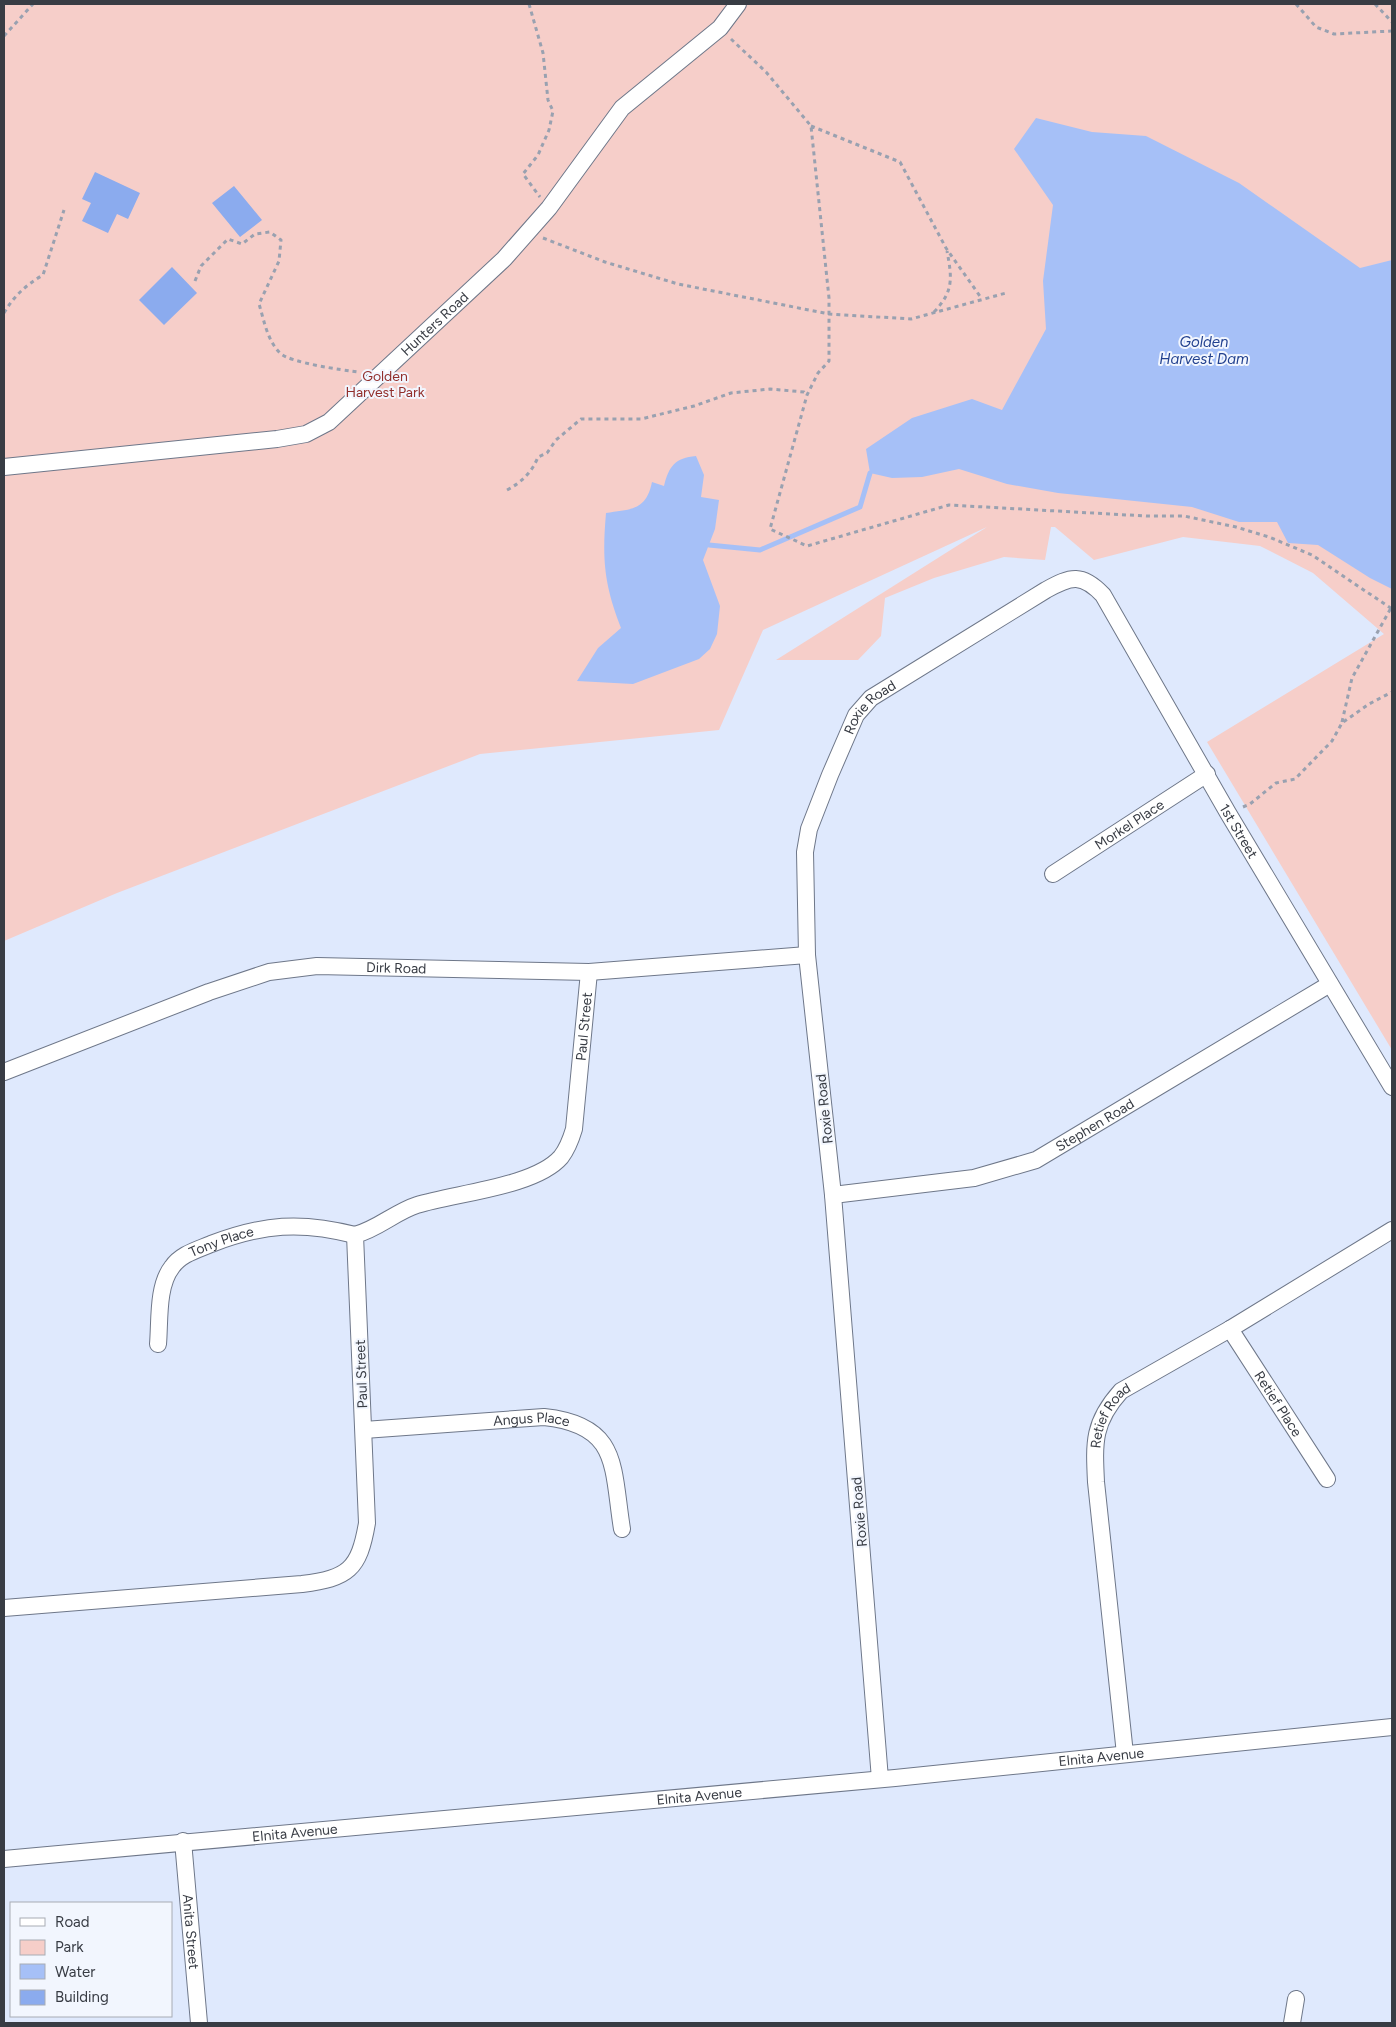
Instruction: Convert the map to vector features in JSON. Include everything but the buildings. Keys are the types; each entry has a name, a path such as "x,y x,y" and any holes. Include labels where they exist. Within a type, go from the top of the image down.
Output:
{"street":[{"name":"Hunters Road","path":"4,467 278,439 306,434 329,422 351,404 379,374 486,278 549,208 622,108 720,28 738,4"},
{"name":"Roxie Road","path":"880,1779 833,1195 807,955 805,852 809,829 856,715 871,698 1046,590 1072,578 1084,580"},
{"name":"1st Street","path":"1084,580 1092,584 1103,595 1228,813 1392,1086"},
{"name":"Morkel Place","path":"1053,874 1207,774"},
{"name":"Dirk Road","path":"4,1072 209,992 269,972 317,966 589,972 807,955"},
{"name":"Paul Street","path":"4,1608 302,1584 329,1580 344,1574 353,1565 363,1548 367,1523 355,1235 369,1232 418,1205 538,1174 560,1158 569,1144 574,1129 589,972"},
{"name":"Stephen Road","path":"833,1195 974,1178 1036,1160 1330,984"},
{"name":"Tony Place","path":"158,1344 164,1282 172,1266 184,1255 227,1238 276,1226 324,1227 355,1235"},
{"name":"Retief Road","path":"1125,1754 1096,1482 1094,1444 1098,1424 1107,1407 1121,1391 1230,1329 1392,1230"},
{"name":"Retief Place","path":"1230,1329 1327,1479"},
{"name":"Angus Place","path":"364,1430 544,1417 566,1419 586,1426 610,1452 622,1529"},
{"name":"Elnita Avenue","path":"4,1859 183,1841 880,1779 1392,1727"},
{"name":"Anita Street","path":"183,1841 199,2023"},
{"path":"1292,2023 1296,1999"}],"path":[{"path":"4,36 33,4"},
{"path":"529,4 543,53 548,100 553,111 549,130 524,174 549,208"},
{"path":"1296,4 1316,27 1334,34 1392,31"},
{"path":"1375,4 1392,22"},
{"path":"720,28 766,72 811,126 900,162 946,248 982,299"},
{"path":"811,126 829,314 829,361 818,373 807,395 770,529 807,546 950,505 1146,516 1184,516 1236,527 1269,537 1312,555 1391,609 1352,678 1342,723 1332,741 1295,779 1276,783 1250,804 1228,813"},
{"path":"4,313 11,300 27,285 43,275 64,210"},
{"path":"529,230 555,244 678,284 829,314 911,319 1006,293"},
{"path":"195,281 201,266 228,240 242,244 255,234 270,232 281,240 279,261 260,304 268,335 281,354 324,367 379,374"},
{"path":"933,313 948,298 952,274 946,248"},
{"path":"507,490 516,485 533,470 538,457 546,453 556,440 581,418 641,419 694,406 731,393 770,389 804,392 807,395"},
{"path":"1342,723 1369,704 1392,692"}],"green space":[{"name":"Golden Harvest Park","path":"4,4 1392,4 1392,1050 1207,742 1384,634 1313,573 1260,546 1183,537 1094,560 1055,527 1051,527 1045,560 1004,557 934,578 885,598 881,636 858,660 776,660 987,527 763,630 719,730 480,754 117,893 4,941"}],"water":[{"name":"Golden Harvest Dam","path":"1036,118 1092,132 1146,136 1239,183 1360,268 1392,260 1392,589 1370,578 1318,545 1288,543 1277,522 1239,522 1192,507 1058,493 1007,484 959,469 922,477 892,478 870,473 866,449 912,418 972,399 1002,410 1046,329 1043,281 1053,205 1014,149"},
{"path":"696,456 704,475 701,497 719,500 715,529 703,560 720,606 717,634 710,649 699,659 633,684 577,681 598,648 621,628 611,598 606,572 604,545 606,513 636,507 646,499 652,482 664,486 668,473 674,464 683,459"}],"waterway":[{"path":"709,545 760,550 860,507 870,473"}]}
